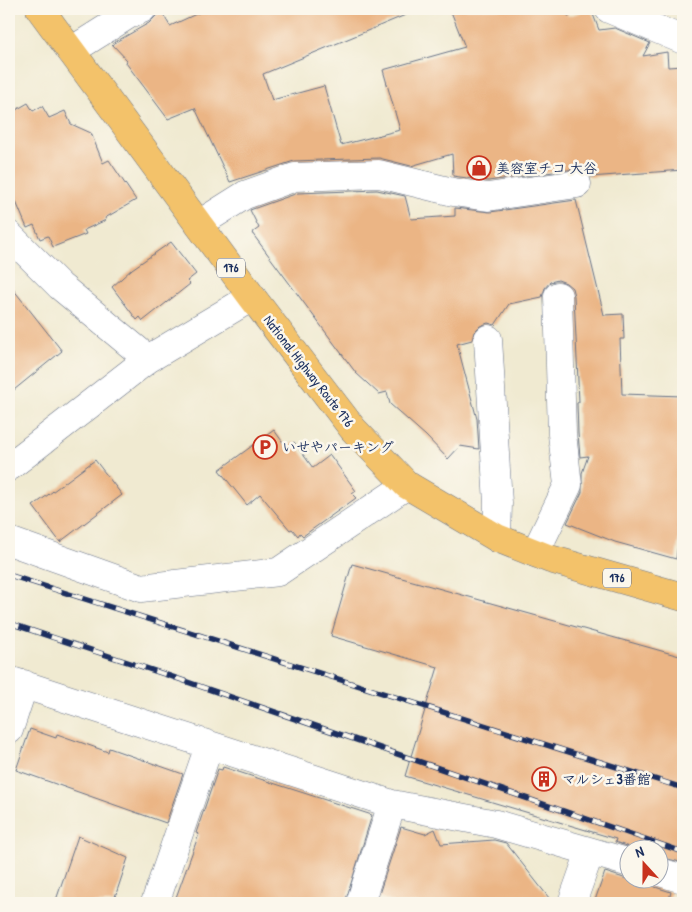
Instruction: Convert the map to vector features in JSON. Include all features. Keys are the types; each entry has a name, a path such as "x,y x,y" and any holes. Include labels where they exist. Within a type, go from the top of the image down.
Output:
{"highway":[{"name":"National Highway Route 176","path":"40,9 252,297 354,429 407,485 497,538 550,559 683,597"}],"street":[{"path":"71,50 128,15 142,9"},
{"path":"609,9 683,40"},
{"path":"199,224 245,195 296,177 379,174 453,192 488,197 577,184"},
{"path":"9,234 60,286 148,359"},
{"path":"535,553 568,485 562,434 558,296"},
{"path":"9,467 148,359 252,297"},
{"path":"488,339 498,503 497,538"},
{"path":"9,541 141,588 278,572 407,485"},
{"path":"9,730 14,682 392,804 496,824 620,860"},
{"path":"155,903 209,746"},
{"path":"360,903 392,804"},
{"path":"572,903 590,852"},
{"path":"670,875 683,879"}],"building":[{"path":"207,9 420,9 263,74 272,100 324,86 341,145 400,130 383,70 465,47 450,9 566,9 568,16 591,9 599,30 615,28 650,43 643,56 667,52 668,67 683,66 683,170 590,177 583,170 575,169 488,181 453,176 452,154 411,166 379,158 294,161 230,182 195,108 168,119 126,63 127,60 112,44 149,23 161,11 170,26"},
{"path":"649,9 667,9 664,15"},
{"path":"28,103 33,111 42,106 49,118 65,111 71,124 91,133 103,163 109,160 136,200 105,218 106,220 84,230 86,234 53,247 48,236 40,239 34,225 27,228 9,185 9,114"},
{"path":"377,190 405,196 411,219 455,216 455,208 490,212 576,200 604,315 623,314 624,339 620,339 622,394 683,396 683,507 676,559 615,542 567,523 582,492 582,473 588,456 580,457 574,296 572,288 566,283 558,280 550,282 545,288 542,297 509,304 495,325 488,323 480,326 474,332 472,340 457,344 477,419 479,449 460,446 448,459 426,436 390,404 387,392 379,394 356,373 252,233 259,228 250,210 298,193"},
{"path":"171,242 196,274 187,281 190,284 143,321 140,317 137,320 112,287 132,269"},
{"path":"9,284 62,351 9,394"},
{"path":"274,430 287,448 294,442 313,468 330,455 356,491 352,494 356,498 303,536 300,533 298,536 292,529 290,530 260,494 247,505 219,470"},
{"path":"95,460 122,495 60,542 33,506"},
{"path":"352,564 683,657 683,852 680,862 670,860 670,840 620,840 620,844 615,842 616,839 405,776 438,667 331,636"},
{"path":"30,729 56,738 57,734 108,752 109,748 183,774 166,823 16,770"},
{"path":"223,767 372,815 345,903 174,903 199,834 196,833 218,769 222,770"},
{"path":"401,827 425,834 435,829 441,844 494,840 506,843 553,903 397,903 378,897"},
{"path":"78,836 128,858 113,903 55,903"},
{"path":"605,872 620,877 620,890 665,890 671,892 668,903 594,903"}],"railway":[{"path":"9,575 683,788"},
{"path":"9,623 170,676 683,852"}],"place":[{"name":"美容室チコ 大谷","path":"479,168"},
{"name":"いせやパーキング","path":"265,447"},
{"name":"マルシェ3番館","path":"544,779"}]}
